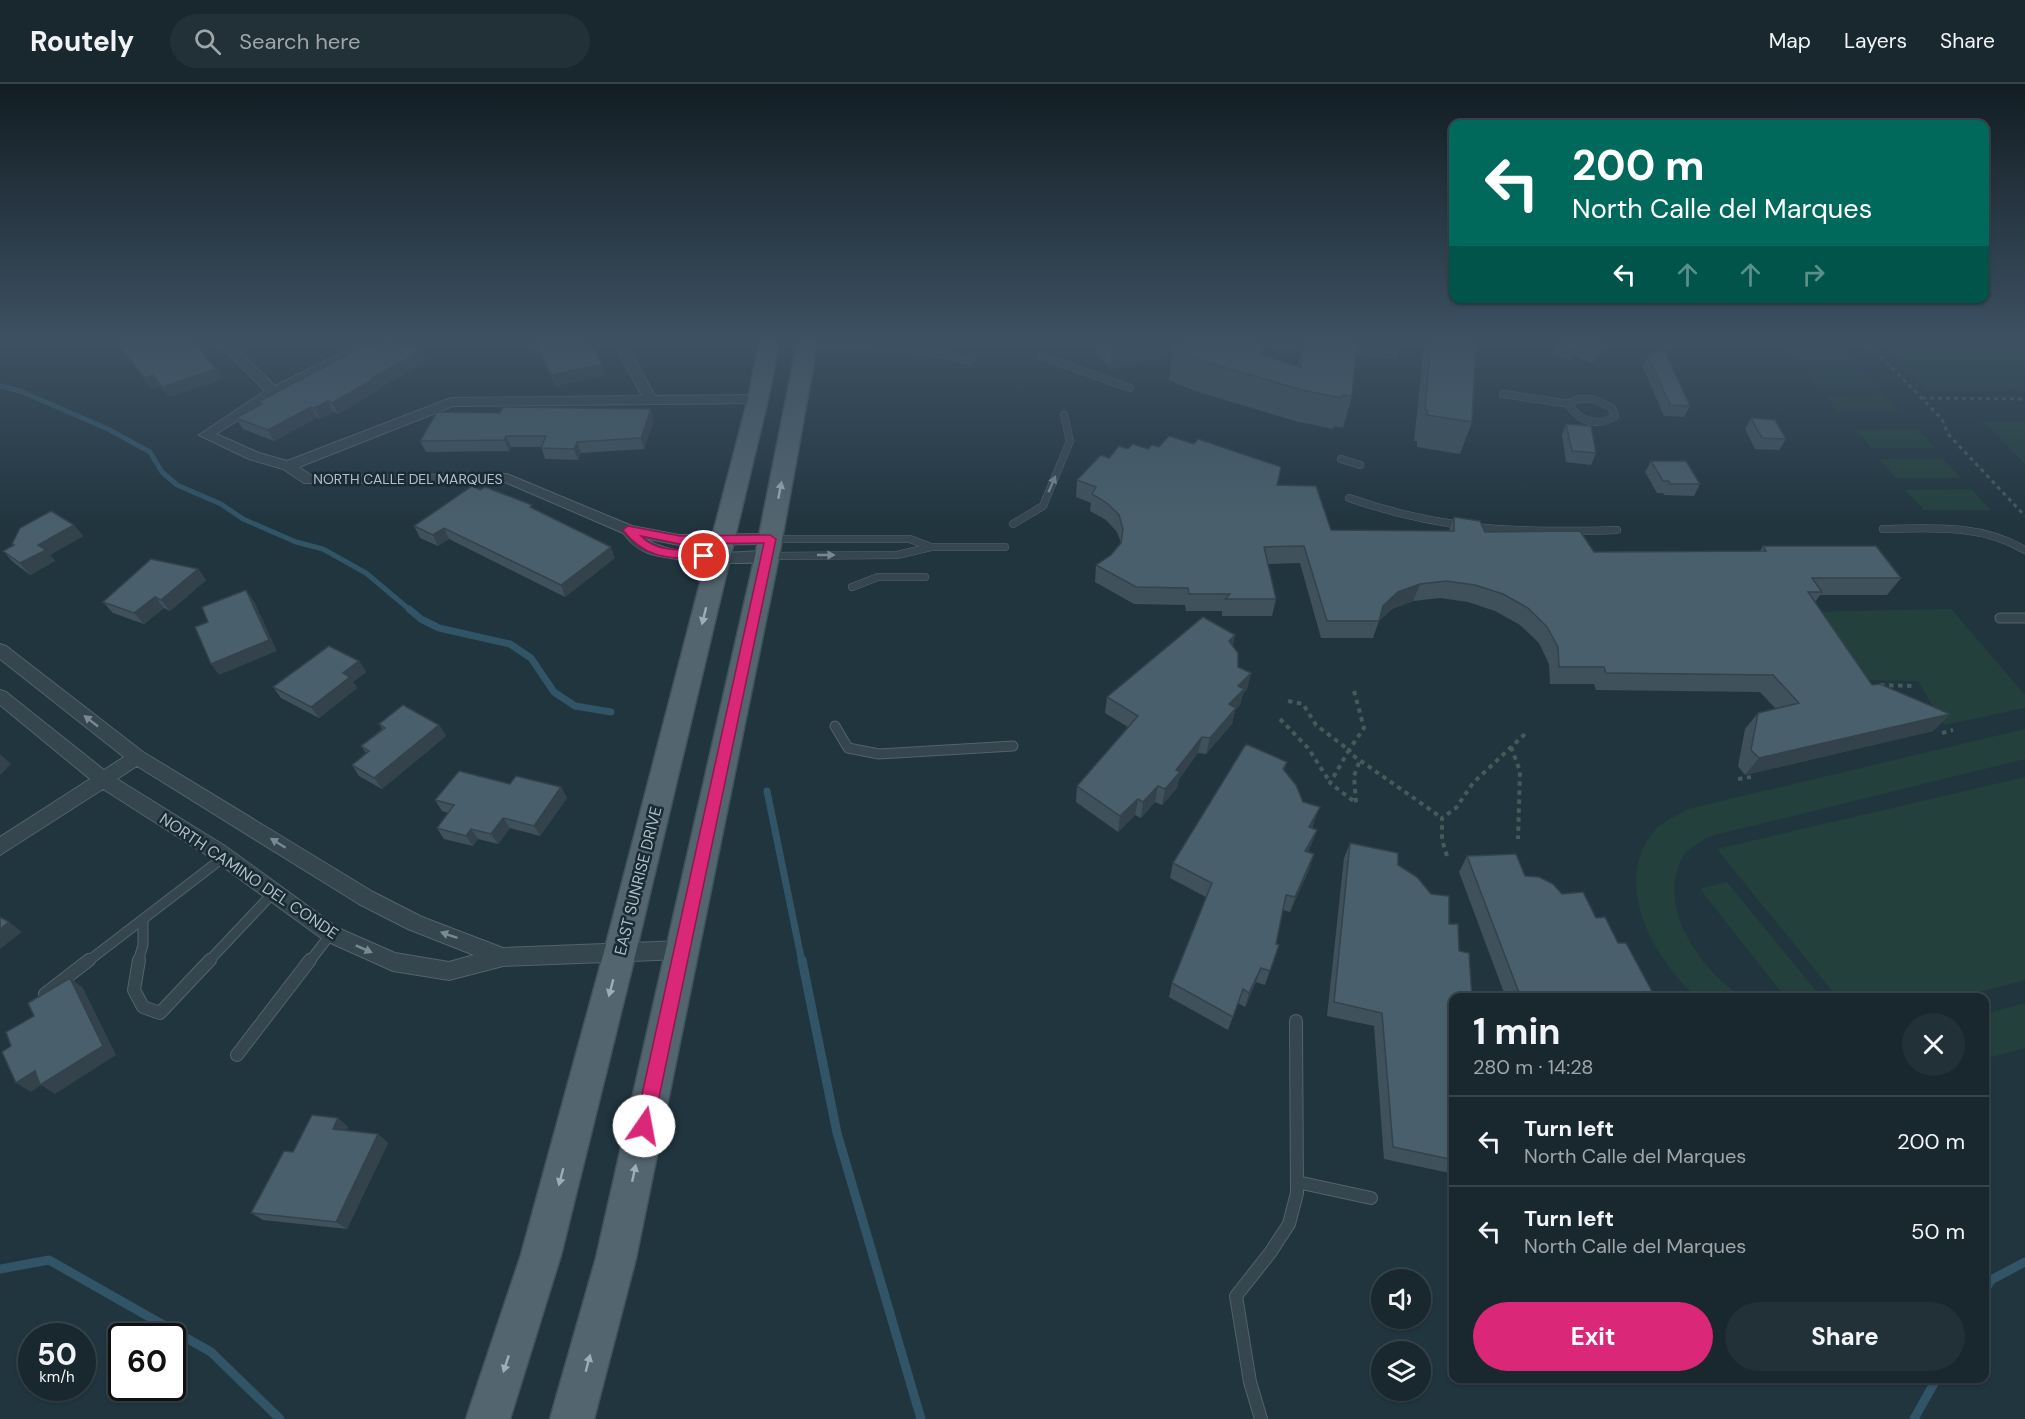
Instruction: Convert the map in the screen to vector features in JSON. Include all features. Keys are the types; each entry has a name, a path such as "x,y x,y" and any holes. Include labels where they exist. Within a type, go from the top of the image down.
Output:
{"main road":[{"name":"EAST SUNRISE DRIVE","path":"488,1419 541,1255 620,952 757,401"},
{"path":"573,1419 616,1258 769,547 797,401"}],"street":[{"name":"NORTH CALLE DEL MARQUES","path":"259,401 206,435 254,456 288,466 309,480 507,478 628,530 721,547 769,547"},
{"path":"288,466 451,402 482,401"},
{"name":"NORTH CAMINO DEL CONDE","path":"0,651 137,757 366,898 415,923 503,957"},
{"name":"NORTH CAMINO DEL CONDE","path":"0,696 104,780 224,857 331,934 393,962 449,971 503,957 682,950"},
{"path":"0,847 137,757"}],"lane":[{"path":"1553,401 1571,404"},
{"path":"1573,401 1570,407 1576,415 1588,421 1608,421 1614,416 1612,408 1601,401"},
{"path":"1013,524 1042,506 1070,441 1064,415"},
{"path":"1341,459 1360,465"},
{"path":"1349,498 1377,508 1427,520 1502,531 1617,531"},
{"path":"1883,530 1960,529 1985,533 2025,550"},
{"path":"769,547 909,539 931,547"},
{"path":"769,547 897,555 931,547 1005,547"},
{"path":"852,587 865,579 884,575 925,577"},
{"path":"2000,618 2025,618"},
{"path":"835,726 848,748 879,754 1012,746"},
{"path":"44,995 224,857"},
{"path":"143,919 143,945 135,975 134,990 143,1008 160,1013 273,893"},
{"path":"237,1055 331,934"},
{"path":"1261,1419 1250,1382 1236,1296 1270,1253 1289,1224 1297,1192 1296,1021"},
{"path":"1297,1182 1371,1198"}],"path":[{"path":"1924,401 1942,419 1948,434 2025,516"},
{"path":"1879,685 1912,686"},
{"path":"1330,783 1364,728 1354,691"},
{"path":"1288,700 1303,704 1307,717 1351,754 1442,818"},
{"path":"1280,719 1301,738 1321,763 1333,787 1342,790 1356,803 1354,776 1360,760"},
{"path":"1942,733 1953,730"},
{"path":"1442,818 1456,808 1473,783 1525,734"},
{"path":"1511,747 1520,771 1518,839"},
{"path":"1738,779 1751,777"},
{"path":"1442,818 1442,840 1447,856"}],"green space":[{"path":"1830,401 1890,401 1900,411 1839,412"},
{"path":"1982,421 2025,421 2025,464"},
{"path":"1917,429 1935,448 1872,448 1855,430"},
{"path":"1942,458 1961,478 1896,478 1879,459"},
{"path":"1971,489 1991,510 1924,510 1905,490"},
{"path":"1951,609 2025,695 2025,708 1944,725 1918,681 1857,680 1810,612"},
{"path":"2025,729 2025,759 1707,837 1687,851 1676,876 1675,896 1679,916 1698,954 1712,971 1737,993 1693,993 1666,962 1643,918 1637,895 1637,872 1643,849 1656,829 1688,809"},
{"path":"2025,777 2025,980 1975,993 1834,993 1717,849"},
{"path":"1727,882 1818,993 1782,993 1700,889"},
{"path":"2025,1003 2025,1048 1989,1058 1989,1013"}],"building":[{"path":"327,401 314,408 311,407 268,430 236,418 262,404 258,402"},
{"path":"1426,401 1473,401 1472,422 1427,415 1427,410 1425,410"},
{"path":"1668,401 1688,401 1690,406 1670,405"},
{"path":"503,407 651,409 641,438 577,442 574,449 541,448 546,436 506,436 504,440 420,441 437,412 500,413"},
{"path":"1751,418 1775,420 1786,439 1762,438"},
{"path":"1566,424 1591,426 1596,453 1572,451"},
{"path":"1169,436 1194,444 1198,439 1281,467 1277,485 1316,486 1331,530 1454,531 1454,517 1480,521 1485,532 1580,531 1594,552 1766,551 1763,546 1876,546 1901,578 1812,578 1822,592 1808,592 1872,685 1880,684 1950,714 1759,758 1751,750 1758,713 1799,703 1773,675 1606,673 1604,667 1559,667 1558,647 1547,627 1528,608 1503,594 1475,585 1446,581 1420,584 1398,592 1383,606 1379,621 1327,621 1304,546 1264,547 1276,599 1225,599 1230,594 1189,594 1188,588 1136,587 1096,565 1111,555 1121,543 1123,529 1119,515 1107,503 1092,494 1096,487 1077,480 1101,455 1109,458 1119,446 1128,449 1133,444 1148,449 1152,445 1159,447"},
{"path":"1651,461 1686,461 1700,484 1670,484 1669,481 1663,481"},
{"path":"472,486 480,490 485,487 532,505 530,507 611,547 561,585 444,528 433,535 414,526"},
{"path":"51,511 74,525 38,545 46,550 20,563 3,551 14,545 12,544 20,528"},
{"path":"151,559 198,569 161,600 155,597 134,613 103,602"},
{"path":"246,590 269,640 211,664 195,627 208,622 202,607"},
{"path":"1203,617 1235,635 1229,641 1238,653 1238,667 1251,673 1238,686 1244,689 1229,704 1236,708 1210,738 1202,737 1176,770 1180,772 1165,789 1158,786 1143,802 1138,799 1120,816 1077,786 1138,716 1107,697"},
{"path":"329,646 359,661 343,673 350,677 311,707 273,687"},
{"path":"403,705 439,725 374,778 352,765 369,751 361,746 385,728 379,724"},
{"path":"1246,744 1287,762 1283,769 1296,785 1303,802 1320,807 1309,827 1317,830 1305,851 1314,854 1295,897 1286,895 1276,944 1279,945 1270,971 1261,968 1249,993 1243,989 1233,1017 1172,983 1212,883 1173,863"},
{"path":"459,771 510,784 516,776 561,787 534,826 503,818 491,834 471,829 466,836 437,828 454,805 435,800"},
{"path":"1350,843 1398,853 1398,865 1417,877 1431,894 1449,896 1449,924 1458,924 1459,951 1469,953 1472,993 1449,993 1449,1159 1393,1147 1382,1013 1334,1002"},
{"path":"1516,854 1525,876 1539,877 1553,884 1562,894 1583,892 1596,918 1605,917 1618,943 1626,943 1653,993 1519,993 1467,856"},
{"path":"0,917 9,922 0,929"},
{"path":"70,978 103,1046 40,1085 35,1071 16,1083 2,1052 11,1046 6,1032 34,1016 28,1003"},
{"path":"312,1115 338,1118 333,1129 378,1134 336,1222 251,1213 284,1151 293,1152"}],"waterway":[{"path":"44,401 108,429 150,452 162,472 177,485 221,504 243,519 296,542 323,549 366,573 410,610"},
{"path":"409,609 421,619 439,628 510,644 531,658 554,692 575,706 611,712"},
{"path":"767,791 802,962"},
{"path":"802,960 837,1133 921,1419"},
{"path":"0,1269 49,1260 211,1352 280,1419"},
{"path":"1989,1283 1991,1280 2025,1262"},
{"path":"1914,1419 1934,1383"}],"route":[{"path":"644,1126 770,539 680,540 628,530 642,544 662,553 704,556"}]}
